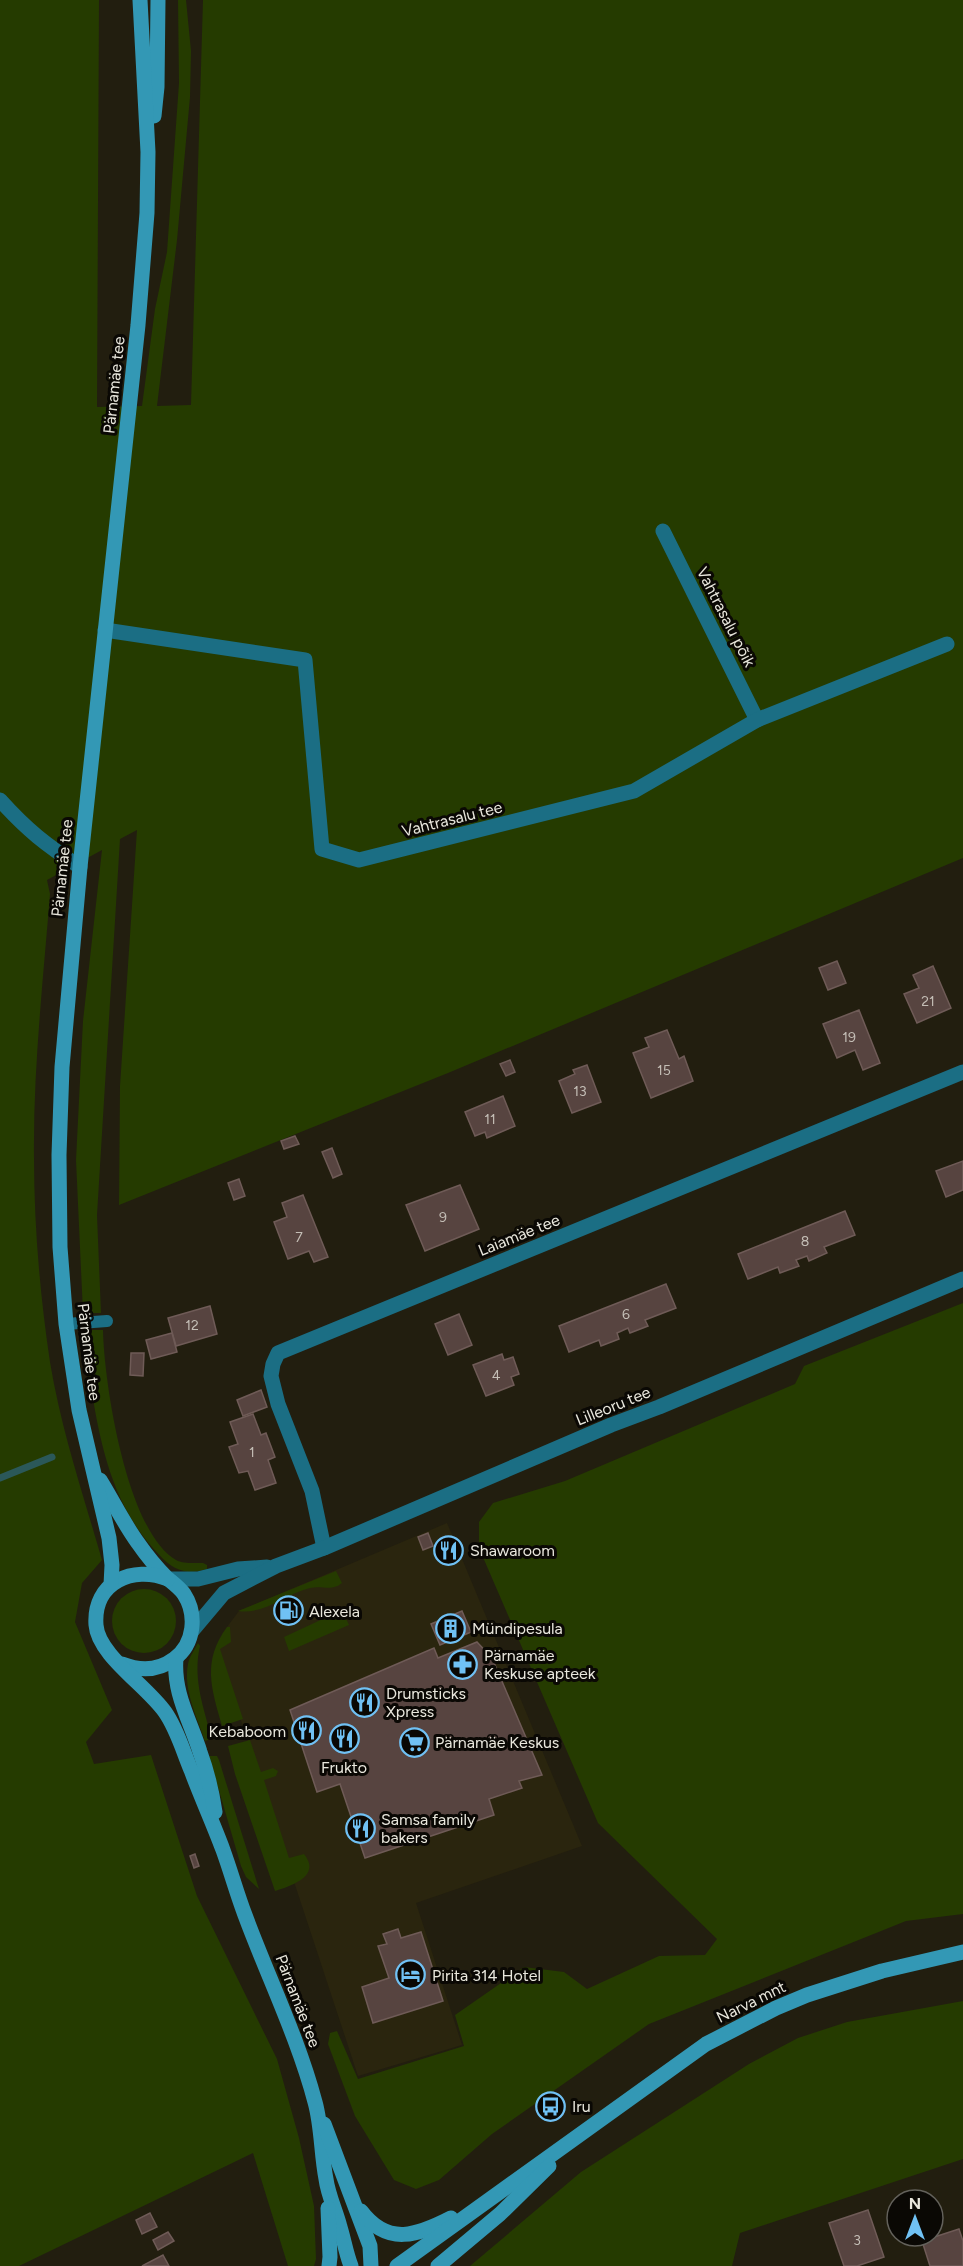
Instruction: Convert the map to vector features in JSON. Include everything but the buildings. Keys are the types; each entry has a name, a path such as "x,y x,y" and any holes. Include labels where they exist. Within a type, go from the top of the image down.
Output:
{"main road":[{"name":"Pärnamäe tee","path":"111,1586 112,1565 109,1538 79,1410 66,1324 60,1247 59,1144 62,1067 80,867 138,325 147,213 148,152 140,0"},
{"name":"Pärnamäe tee","path":"148,152 157,87 158,0"},
{"path":"93,1468 135,1540 153,1563 183,1592 192,1611 192,1631 186,1646 176,1658 163,1666 148,1670 119,1663 104,1647 96,1626 96,1612 101,1598 123,1577 138,1573 153,1573 168,1579"},
{"path":"176,1658 174,1674 177,1692 200,1752 223,1850"},
{"name":"Pärnamäe tee","path":"119,1663 151,1695 166,1714 223,1850 244,1914 298,2048 316,2104 326,2181 351,2266"},
{"name":"Narva mnt","path":"397,2266 706,2044 776,2007 882,1971 963,1952"},
{"path":"316,2104 356,2204 370,2246 371,2266"},
{"name":"Narva mnt","path":"438,2266 500,2214 579,2136"},
{"path":"326,2181 330,2234 329,2266"},
{"path":"356,2204 370,2224 390,2233 410,2234 424,2232 491,2197"}],"street":[{"name":"Vahtrasalu põik","path":"663,531 757,720"},
{"name":"Vahtrasalu tee","path":"105,630 305,660 322,849 359,860 634,791 757,720 947,644"},
{"path":"0,800 44,844 80,867"},
{"name":"Laiamäe tee","path":"324,1548 312,1491 278,1404 271,1376 278,1353 963,1072"},
{"name":"Lilleoru tee","path":"192,1631 224,1593 276,1566 324,1548 611,1425 669,1403 963,1279"},
{"name":"Lilleoru tee","path":"168,1579 198,1579 238,1569 276,1566"}],"lane":[{"path":"66,1324 107,1321"}],"shaded area":[{"path":"447,1523 582,1846 416,1903 462,2045 358,2076 218,1651 227,1627 239,1611"}],"green space":[{"path":"0,0 99,0 97,407 142,406 155,309 167,252 179,83 178,0 186,0 191,51 190,97 177,240 157,406 191,405 203,0 963,0 963,858 448,1073 119,1205 120,1086 137,830 120,839 97,1215 101,1313 83,1313 76,1160 83,1021 102,850 47,880 50,894 39,1026 34,1125 38,1260 46,1337 60,1412 102,1560 82,1583 75,1622 112,1710 86,1742 94,1764 151,1755 197,1896 277,2059 299,2138 314,2206 316,2259 314,2266 288,2266 253,2153 19,2266 0,2266"},
{"path":"963,1303 963,1914 906,1921 649,2024 492,2134 439,2180 416,2189 394,2180 355,2116 328,2044 330,2033 337,2031 358,2079 464,2046 455,2015 524,1967 564,1972 587,1989 659,1956 705,1955 717,1939 598,1823 479,1548 479,1522 493,1503 565,1481 795,1384 804,1366"},
{"path":"87,1330 103,1330 104,1354 114,1419 132,1489 144,1520 159,1544 176,1560 186,1563 203,1563 207,1565 207,1569 187,1572 170,1565 152,1547 128,1514 112,1477 101,1439 89,1373"},
{"path":"336,1571 342,1583 338,1586 310,1588 257,1610 238,1611"},
{"path":"138,1589 150,1589 167,1598 174,1609 176,1621 174,1633 167,1644 150,1653 138,1653 126,1648 117,1639 112,1627 112,1615 117,1603 126,1594"},
{"path":"342,1610 349,1625 289,1651 284,1637"},
{"path":"227,1627 230,1627 231,1642 220,1649 243,1719 222,1726 211,1675 214,1651"},
{"path":"198,1643 200,1646 197,1668 199,1689 211,1739 205,1741 187,1684 189,1661"},
{"path":"250,1740 261,1772 273,1768 278,1771 276,1776 264,1780 289,1858 304,1854 309,1862 307,1874 302,1879 275,1891 235,1774 228,1746"},
{"path":"209,1756 217,1756 219,1760 259,1889 246,1877 241,1866"},
{"path":"963,2001 963,2159 740,2233 732,2266 470,2266 581,2172 749,2064 798,2038 847,2022"}],"waterway":[{"path":"0,1478 52,1457"}],"place":[{"name":"Shawaroom","path":"449,1550"},
{"name":"Alexela","path":"288,1611"},
{"name":"Mündipesula","path":"451,1628"},
{"name":"Pärnamäe Keskuse apteek","path":"463,1664"},
{"name":"Drumsticks Xpress","path":"365,1702"},
{"name":"Kebaboom","path":"307,1731"},
{"name":"Frukto","path":"344,1739"},
{"name":"Pärnamäe Keskus","path":"414,1742"},
{"name":"Samsa family bakers","path":"360,1828"},
{"name":"Pirita 314 Hotel","path":"411,1975"},
{"name":"Iru","path":"551,2106"}]}
